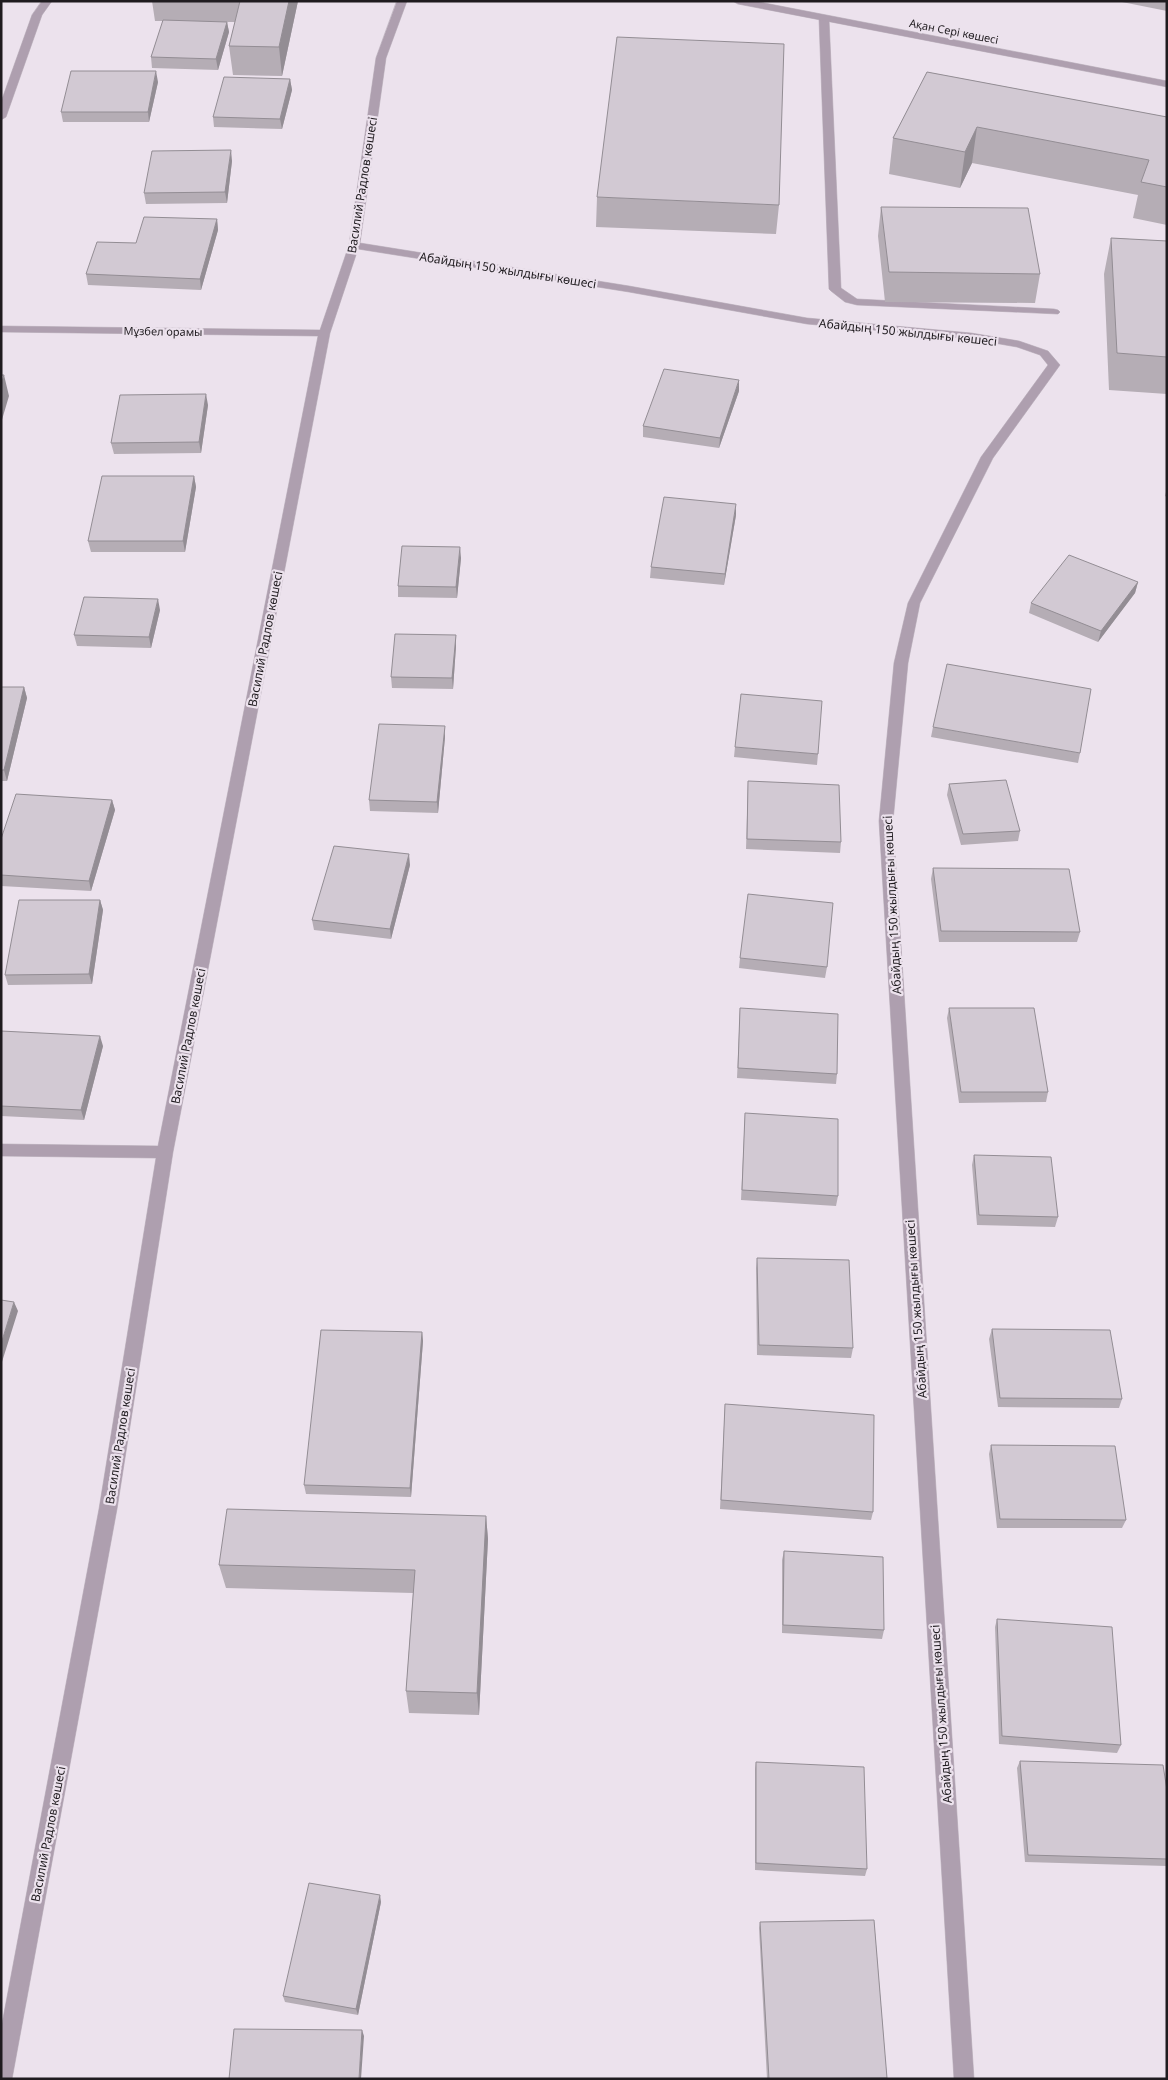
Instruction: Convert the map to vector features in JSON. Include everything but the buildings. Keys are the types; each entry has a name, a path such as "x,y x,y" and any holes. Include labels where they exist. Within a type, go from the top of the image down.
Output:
{"street":[{"path":"1,117 37,15 47,1"},
{"name":"Василий Радлов көшесі","path":"2,2079 108,1509 165,1152 324,333 354,245 381,58 402,1"},
{"name":"Ақан Сері көшесі","path":"738,1 1167,84"},
{"path":"824,19 834,289 849,300 857,302 1054,312"},
{"name":"Абайдың 150 жылдығы көшесі","path":"354,245 629,289 807,321 971,336 1019,344 1044,353 1054,365 987,457 914,603 901,663 886,821 964,2079"},
{"name":"Мұзбел орамы","path":"1,329 324,333"},
{"path":"1,1150 165,1152"}]}
